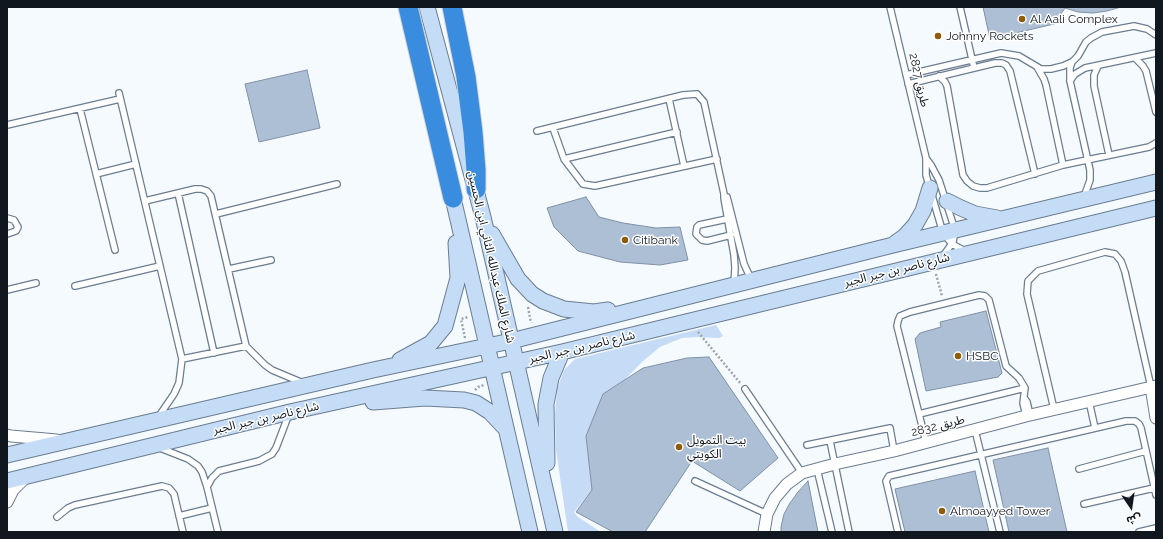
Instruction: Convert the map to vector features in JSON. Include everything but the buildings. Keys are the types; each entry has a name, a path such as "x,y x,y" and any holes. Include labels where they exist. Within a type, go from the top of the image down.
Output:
{"highway":[{"path":"408,7 454,198"},
{"path":"452,7 466,77 475,157 476,189"}],"main road":[{"name":"شارع الملك عبدالله الثاني ابن الحسين","path":"427,7 483,217 555,532"},
{"name":"شارع ناصر بن جبر الجبر","path":"7,455 373,370 512,341 893,245 950,236 1006,219 1156,182"},
{"path":"893,245 905,236 915,225 923,211 930,188"},
{"name":"شارع الملك عبدالله الثاني ابن الحسين","path":"454,198 486,346 530,532"},
{"path":"373,370 401,360 431,343 444,326 458,278 454,198"},
{"path":"947,200 960,208 975,214 990,218 1006,219"},
{"name":"شارع ناصر بن جبر الجبر","path":"7,481 290,412 562,352 1156,208"},
{"path":"483,217 518,279 532,294 543,301 564,309 594,312 661,304"},
{"path":"547,496 546,404 551,378 562,352"},
{"path":"330,404 425,398 464,400 476,403 490,412 505,428"}],"street":[{"name":"طريق 2832","path":"764,532 767,514 775,498 787,484 802,473 894,451 1054,409 1153,387"},
{"path":"1153,387 1156,418"},
{"path":"7,435 67,441"},
{"path":"7,502 13,490 26,477"}],"lane":[{"name":"طريق 2827","path":"890,7 926,158 926,175 950,236"},
{"path":"960,7 974,68"},
{"path":"906,75 972,59 1007,53 1024,58 1037,67 1046,70 1072,62 1078,56 1086,42 1102,32 1134,26 1147,29 1156,35"},
{"path":"1070,81 1075,74 1082,70 1156,54"},
{"path":"1135,58 1146,71 1156,112"},
{"path":"908,84 998,62 1008,67 1035,174"},
{"path":"1072,62 1070,68 1070,81 1089,159 1090,170 1090,180 1083,199"},
{"path":"1098,66 1094,75 1094,86 1109,155"},
{"path":"1037,67 1046,85 1063,165"},
{"path":"939,76 947,86 963,175 973,186 988,188 1063,165 1149,147 1156,143"},
{"path":"537,131 669,98 698,94 704,102 724,194 735,268 734,285"},
{"path":"7,125 80,109 119,96 182,359 177,389 157,419"},
{"path":"669,98 684,166"},
{"path":"80,109 115,250"},
{"path":"553,128 564,159 583,184 595,186 717,159"},
{"path":"564,159 677,132"},
{"name":"طريق 2827","path":"926,158 936,172 947,200 950,236"},
{"path":"96,174 136,164"},
{"path":"216,214 338,184"},
{"path":"145,201 195,189 207,191 211,196 216,214 246,346 272,370 308,386"},
{"path":"178,193 214,353"},
{"path":"724,194 727,197 744,264 753,281"},
{"path":"7,218 14,220 18,227 16,231 7,234"},
{"path":"727,219 699,225 697,227 696,234 702,240 707,241 731,235"},
{"path":"950,236 958,248 972,252"},
{"path":"939,260 950,236"},
{"path":"1054,409 1026,294 1028,281 1038,271 1105,252 1115,254 1123,266 1153,387"},
{"path":"229,269 271,260"},
{"path":"75,286 160,266"},
{"path":"7,290 36,283"},
{"path":"926,442 897,326 900,316 905,313 979,295 985,296 989,300 991,306 1006,366 1018,378 1025,388 1024,398 1027,402 1028,416"},
{"path":"182,359 246,346"},
{"path":"919,414 1025,388"},
{"path":"745,389 802,473"},
{"path":"1089,401 1095,428"},
{"path":"207,487 212,478 219,471 259,461 272,454 276,448 290,412"},
{"path":"898,532 886,481 889,476 1126,421 1135,421 1141,428 1156,495"},
{"path":"808,445 890,428 894,451"},
{"path":"975,430 1000,532"},
{"path":"830,441 849,532"},
{"path":"152,445 188,458 202,472 218,532"},
{"path":"1079,469 1146,451"},
{"path":"817,469 832,532"},
{"path":"695,481 767,514"},
{"path":"57,517 68,508 75,505 162,486 169,488 174,494 183,532"},
{"path":"1084,504 1154,488"},
{"path":"179,516 212,508"},
{"path":"1139,532 1156,528"}],"path":[{"path":"688,321 745,389"}],"shaded area":[{"path":"716,325 723,336 719,338 682,338 660,347 642,362 615,390 586,436 592,490 574,512 578,517 601,532 568,532 556,450 555,414 557,389 564,370 575,359"}],"place":[{"name":"Al Aali Complex","path":"1022,19"},
{"name":"Johnny Rockets","path":"938,36"},
{"name":"Citibank","path":"625,240"},
{"name":"HSBC","path":"958,356"},
{"name":"بيت التمويل الكويتي","path":"679,447"},
{"name":"Almoayyed Tower","path":"942,511"}]}
